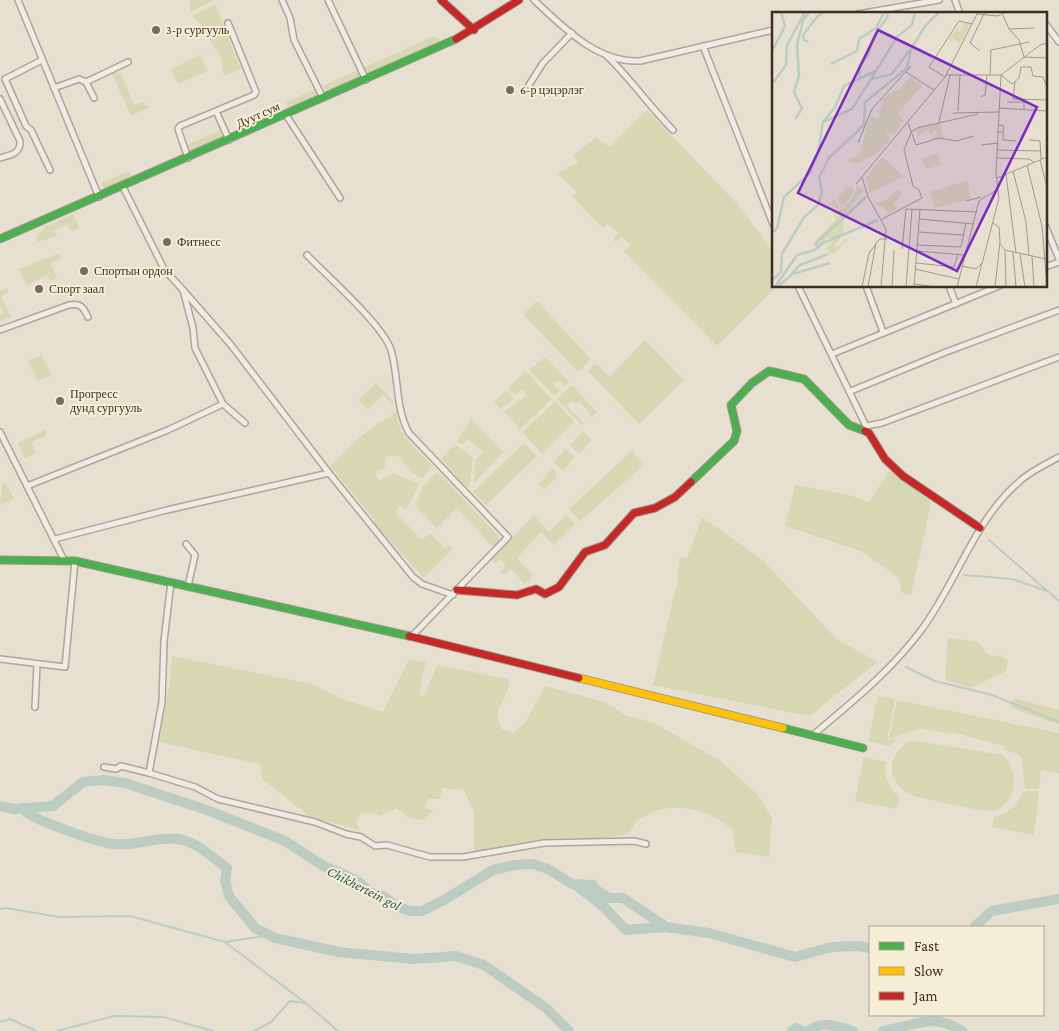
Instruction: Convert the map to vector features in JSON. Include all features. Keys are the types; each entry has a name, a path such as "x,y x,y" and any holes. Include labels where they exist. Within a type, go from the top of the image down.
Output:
{"street":[{"path":"18,0 99,197"},
{"path":"282,0 290,18 294,40 323,98"},
{"path":"328,0 366,80"},
{"path":"440,0 474,30"},
{"name":"Дуут сум","path":"0,239 123,187 449,43 474,30 519,0"},
{"path":"534,0 572,34 606,55 626,62 640,61 772,31"},
{"path":"870,12 939,0"},
{"path":"955,0 959,12"},
{"path":"188,158 178,128 254,95 256,92 228,23"},
{"path":"1046,24 1059,42"},
{"path":"529,85 544,62 572,34"},
{"path":"703,46 772,221"},
{"path":"606,55 629,78 643,100 673,130"},
{"path":"42,60 5,79 26,126 31,130 50,170"},
{"path":"86,82 128,62"},
{"path":"54,88 79,79 86,82 94,98"},
{"path":"0,99 20,141 20,147 16,153 0,158"},
{"path":"216,111 229,140"},
{"path":"286,115 340,198"},
{"path":"123,187 164,269 231,345 329,474 413,577 422,584 455,593 502,592 517,595 531,589 536,589 545,594 562,586 572,575 585,552 606,545 634,513 655,508 675,497 728,448 735,440 738,430 731,405 764,373 777,372 804,379 849,425 868,430 882,423 1059,357"},
{"path":"1046,227 1059,260 1046,266"},
{"path":"307,254 384,336 394,363 401,410 408,433 508,537 411,637"},
{"path":"799,288 851,391 868,430 885,459 903,476 980,528"},
{"path":"867,288 883,332"},
{"path":"950,288 956,304"},
{"path":"832,354 994,288"},
{"path":"183,290 193,328 195,348 223,404 245,423"},
{"path":"0,330 69,305 78,304 84,307 88,317"},
{"path":"851,391 946,352 1059,310"},
{"path":"27,486 168,430 223,404"},
{"path":"0,432 64,560"},
{"path":"813,735 864,693 900,659 938,604 980,528 1020,480 1059,457"},
{"path":"55,539 166,510 329,474"},
{"path":"186,544 195,555 188,586"},
{"path":"0,560 75,561 411,637 863,748"},
{"path":"0,659 65,667 75,561"},
{"path":"149,773 162,702 164,641 171,582"},
{"path":"35,707 38,665"},
{"path":"104,767 116,768 121,766 149,773 194,787 218,799 315,822 346,834 361,837 375,846 387,845 430,857 463,857 544,843 634,841 646,844"}],"green space":[{"path":"190,0 213,0 213,1 190,12"},
{"path":"215,4 241,69 224,76 221,58 200,23 192,16"},
{"path":"434,36 440,39 440,42 367,76 363,68"},
{"path":"200,55 208,71 178,84 171,69"},
{"path":"358,70 362,78 337,89 324,89 323,86"},
{"path":"115,72 121,73 134,105 143,102 146,106 152,106 131,116 112,74"},
{"path":"316,89 318,93 313,99 289,110 286,102"},
{"path":"270,109 273,116 255,124 248,123 246,119"},
{"path":"647,110 739,206 772,251 772,288 775,288 717,346 624,251 630,245 621,236 616,242 613,240 618,232 607,224 603,229 573,197 577,192 557,173 578,162 574,155 596,137 609,147"},
{"path":"221,130 224,137 190,153 187,145"},
{"path":"128,171 132,178 105,190 101,183"},
{"path":"73,214 80,228 72,232 68,224 54,230 57,236 37,242 37,234 44,230 43,228"},
{"path":"60,253 60,258 51,263 57,278 50,281 47,275 27,285 19,269"},
{"path":"7,288 8,292 1,296 11,317 0,321 0,315 3,313 0,306 0,289 1,291"},
{"path":"537,301 591,359 578,372 523,314"},
{"path":"645,340 684,380 639,424 588,371 595,363 610,377"},
{"path":"42,355 51,375 38,381 28,361"},
{"path":"545,357 569,382 564,386 558,380 554,385 560,390 554,396 529,370"},
{"path":"526,371 552,399 520,429 504,412 527,395 521,389 515,395 508,388"},
{"path":"376,383 394,402 392,404 383,395 368,410 358,400"},
{"path":"572,385 597,412 591,417 590,413 579,402 575,404 571,401 567,406 584,423 582,425 557,399"},
{"path":"506,390 513,397 501,409 494,402"},
{"path":"555,401 574,421 542,454 523,432"},
{"path":"397,411 397,419 404,435 433,466 422,478 412,473 398,456 390,455 385,458 385,467 375,473 379,481 393,473 419,484 406,510 400,506 395,512 422,540 430,533 445,549 449,545 453,549 424,578 373,523 375,520 330,466 361,436"},
{"path":"471,419 503,452 474,483 475,461 483,452 467,439 463,445 457,442"},
{"path":"45,430 47,435 31,442 35,453 25,458 18,443"},
{"path":"583,431 592,440 579,454 570,445"},
{"path":"524,443 537,456 486,505 473,492"},
{"path":"455,444 473,458 470,486 468,488 441,459"},
{"path":"566,449 575,457 563,471 553,462"},
{"path":"632,451 644,465 580,521 569,509"},
{"path":"552,468 557,472 555,474 557,477 544,490 538,485"},
{"path":"890,470 931,502 911,596 901,592 899,578 863,552 785,526 795,485 849,495 869,502"},
{"path":"438,472 501,539 494,548 457,508 437,528 415,506 424,485"},
{"path":"6,482 14,499 0,505 2,484"},
{"path":"534,515 549,532 566,515 575,524 554,545 541,532 517,558 533,576 525,584 511,569 504,575 501,571 506,565 500,559 495,564 492,560"},
{"path":"702,517 764,561 836,639 878,662 809,716 653,685 678,579 680,557 687,558"},
{"path":"948,638 978,642 985,652 992,657 1000,655 1008,661 1006,671 971,688 945,680"},
{"path":"172,656 312,684 343,699 383,712 409,659 426,662 419,693 423,698 437,665 509,679 508,689 497,713 501,729 513,733 525,723 545,686 605,702 625,715 654,723 721,761 757,794 772,818 769,857 736,852 732,829 711,816 688,808 676,807 652,813 638,820 628,834 601,838 540,839 474,853 474,812 464,790 442,788 440,799 428,799 424,808 433,810 425,820 410,818 396,808 381,816 374,813 360,814 356,823 360,830 309,816 262,779 260,764 159,742 170,680"},
{"path":"878,696 895,699 887,740 898,738 889,746 868,741"},
{"path":"1014,698 1059,710 1059,725 1010,707"},
{"path":"897,700 1059,733 1059,773 1041,770 1039,789 1025,789 1022,759 1018,754 1004,750 1004,746 952,732 951,734 921,728 889,739"},
{"path":"911,740 1002,755 1011,767 1013,774 1014,782 1009,798 1001,808 991,811 913,796 897,784 893,777 892,769 896,754"},
{"path":"864,757 886,762 886,777 890,787 900,799 895,809 855,801"},
{"path":"1024,791 1039,791 1034,835 992,827 994,817 1012,808"}],"waterway":[{"path":"989,540 1059,601"},
{"path":"964,575 1012,579 1047,591"},
{"path":"906,667 935,681 992,695 1059,722"},
{"name":"Chikhertein gol","path":"0,806 14,809 53,806 83,782 104,780 125,783 207,810 285,841 325,867 344,874 360,883 369,892 383,896 396,906 410,911 422,911 493,870 515,865 533,864 548,869 572,884 593,885 596,890 609,898 623,898 666,927 709,933 795,957 832,947 859,946 869,948"},
{"path":"22,808 27,813 49,824 79,835 113,844 121,845 170,838 185,840 204,850 227,868 225,880 229,896 255,928 275,938 339,952 414,959 456,956 484,965 546,1008 569,1031"},
{"path":"577,886 604,907 626,930 666,927"},
{"name":"Chikhertein gol","path":"975,926 992,911 1059,899"},
{"path":"0,909 6,908 59,917 130,916 225,942 265,936 275,938"},
{"path":"226,943 307,1004 338,1031"},
{"path":"254,1031 271,1022 290,1001 305,1003"},
{"path":"57,1031 114,1016 163,1017 213,1031"},
{"path":"0,1022 10,1019 36,1031"},
{"path":"883,1031 933,1021 952,1025 962,1031"},
{"path":"809,1031 819,1025 836,1026 853,1031"},
{"path":"792,1031 796,1028 803,1031"}],"traffic: fast":[{"path":"0,239 456,39"},
{"path":"691,482 734,441 737,431 731,405 752,383 769,371 804,379 849,425 865,431"},
{"path":"0,560 75,561 409,636"},
{"path":"783,728 863,748"}],"traffic: slow":[{"path":"579,678 783,728"}],"traffic: jam":[{"path":"441,0 474,30"},
{"path":"456,39 519,0"},
{"path":"865,431 869,433 885,459 903,476 980,528"},
{"path":"457,590 517,595 536,589 545,594 559,587 585,552 605,545 634,513 655,508 675,497 691,482"},
{"path":"409,636 579,678"}],"place":[{"name":"3-р сургууль","path":"156,30"},
{"name":"6-р цэцэрлэг","path":"510,90"},
{"name":"Фитнесс","path":"167,242"},
{"name":"Спортын ордон","path":"84,271"},
{"name":"Спорт заал","path":"39,289"},
{"name":"Прогресс дунд сургууль","path":"60,401"}]}
